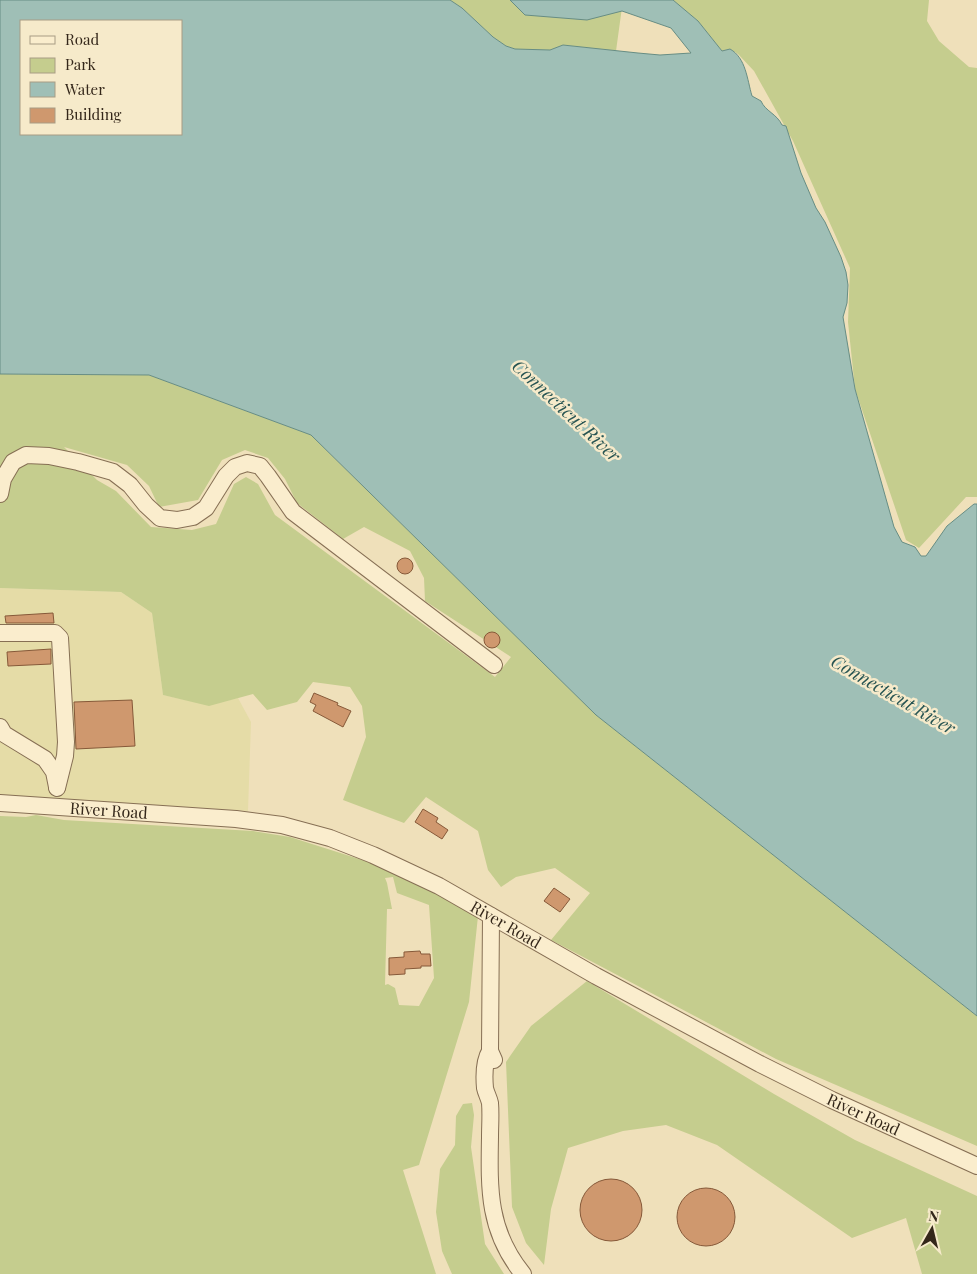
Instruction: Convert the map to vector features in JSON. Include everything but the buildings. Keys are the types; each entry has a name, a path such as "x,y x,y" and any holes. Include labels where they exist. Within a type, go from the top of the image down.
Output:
{"street":[{"path":"0,494 3,479 13,462 26,455 49,456 113,472 130,485 146,505 160,518 177,520 193,517 206,508 226,476 235,467 247,463 260,466 294,512 494,665"},
{"path":"0,633 55,633 60,638 66,742 57,788"},
{"path":"0,727 4,734 45,758 54,772 58,807"},
{"name":"River Road","path":"0,803 228,819 298,829 330,838 396,865 438,886 596,976 760,1064 832,1100 977,1166"},
{"path":"491,916 490,1051 486,1058 485,1090 490,1102 489,1169 494,1222 513,1262 523,1274"}],"shaded area":[{"path":"0,588 121,592 152,613 163,695 209,705 238,698 251,722 248,811 0,795"}],"green space":[{"path":"450,0 623,0 616,51 563,45 545,51 515,49 506,46 493,37 462,8"},
{"path":"673,0 929,0 927,21 939,41 969,67 977,68 977,497 966,497 919,548 906,540 855,389 848,322 850,268 793,141 754,71 738,54 730,49 722,51 698,21"},
{"path":"0,374 149,375 311,435 596,715 977,1016 977,1146 776,1059 551,940 590,893 555,868 516,877 501,887 488,870 478,831 426,797 404,823 343,800 366,737 362,706 350,687 313,682 297,702 267,710 253,694 209,706 163,695 152,613 121,592 0,588","holes":["64,447 127,465 149,486 159,507 198,500 222,460 245,450 268,458 285,479 297,503 343,539 364,527 410,551 424,578 425,601 511,657 495,677 275,515 258,484 246,477 234,484 216,524 192,530 151,527 116,491 97,480"]},
{"path":"36,815 64,820 253,831 290,837 378,865 432,889 478,916 469,1002 419,1165 403,1170 436,1274 0,1274 0,816 26,817","holes":["393,877 397,893 429,905 434,978 419,1006 399,1005 395,988 388,984 385,985 387,909 392,909 385,878"]},
{"path":"587,981 774,1094 855,1140 977,1196 977,1274 922,1274 906,1218 852,1238 717,1145 666,1125 623,1131 568,1148 551,1209 544,1265 526,1243 512,1207 506,1062 531,1026"},
{"path":"472,1103 474,1115 471,1147 485,1244 504,1274 452,1274 442,1251 436,1212 440,1169 455,1145 456,1116 463,1104"}],"water":[{"name":"Connecticut River","path":"0,0 450,0 462,8 493,37 506,46 515,49 550,50 563,45 660,55 691,53 671,28 622,11 587,20 525,15 510,0 673,0 698,21 722,51 730,49 735,53 743,63 752,96 761,101 782,125 786,126 801,173 816,208 825,222 841,257 846,272 848,285 847,303 843,317 855,389 894,527 902,542 915,547 921,556 926,556 947,526 974,504 977,504 977,1016 596,715 311,435 149,375 0,374"}]}
